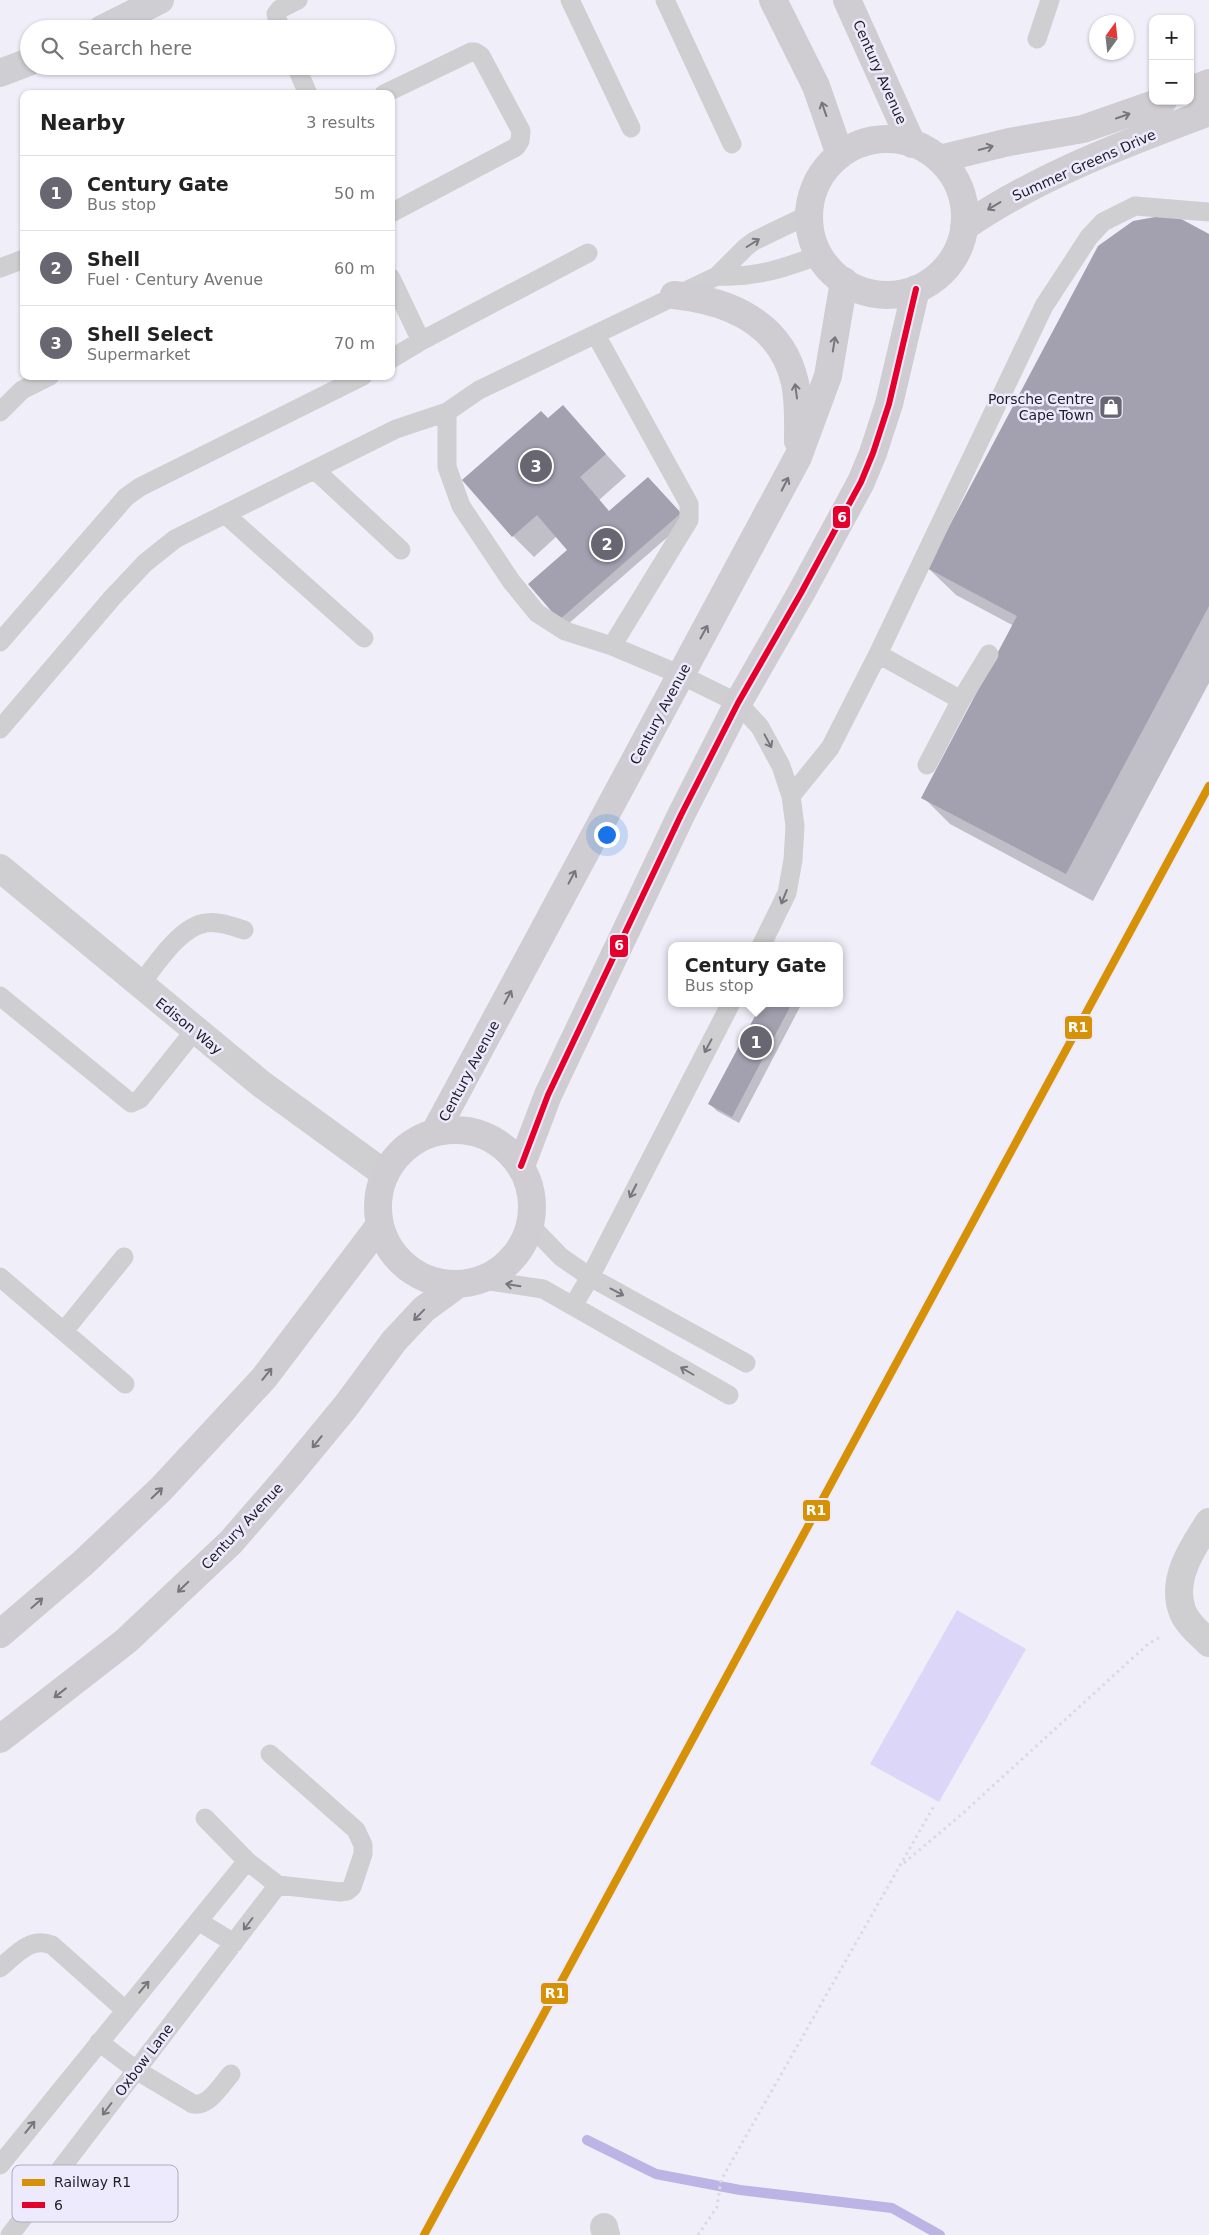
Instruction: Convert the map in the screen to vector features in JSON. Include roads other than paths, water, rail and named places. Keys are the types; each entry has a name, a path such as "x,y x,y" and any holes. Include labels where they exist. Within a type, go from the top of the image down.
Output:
{"main road":[{"path":"120,20 160,0"},
{"path":"0,73 20,65"}],"street":[{"path":"773,0 816,86 840,155"},
{"name":"Century Avenue","path":"847,0 912,144"},
{"path":"1194,89 1209,83"},
{"name":"Summer Greens Drive","path":"939,159 1009,142 1083,129 1152,105"},
{"name":"Summer Greens Drive","path":"964,227 996,205 1077,166 1209,112"},
{"path":"895,140 927,150 948,168 964,202 964,227 958,249 945,269 916,289 894,294 879,294 863,290 844,281 830,269 820,255 811,235 810,214 811,203 818,181 829,165 840,155 851,148 872,141 895,140"},
{"name":"Century Avenue","path":"435,1132 798,457 828,376 844,281"},
{"path":"521,1166 548,1095 673,833 738,703 802,593 860,482 873,453 889,404 916,289"},
{"path":"674,296 701,298 728,306 754,322 780,346 789,362 797,395 798,457"},
{"name":"Edison Way","path":"0,868 140,986 260,1083 385,1174"},
{"path":"455,1130 474,1132 493,1140 508,1151 521,1166 530,1184 533,1205 531,1226 521,1249 505,1267 483,1280 457,1285 430,1280 417,1274 400,1262 387,1245 380,1225 378,1199 385,1174 397,1156 415,1141 435,1132 455,1130"},
{"path":"0,1634 82,1563 154,1496 251,1392 329,1295 380,1225"},
{"name":"Century Avenue","path":"0,1739 126,1641 231,1542 340,1414 394,1341 424,1309 457,1285"},
{"path":"1209,1522 1185,1560 1180,1587 1182,1610 1194,1628 1209,1643"}],"lane":[{"path":"277,20 276,14 280,9 298,0"},
{"path":"570,0 631,128"},
{"path":"665,0 732,144"},
{"path":"1037,39 1050,0"},
{"path":"392,90 471,52 475,52 481,56 522,136 516,147 395,211"},
{"path":"300,75 306,90"},
{"path":"791,796 830,748 878,654 1044,306 1089,237 1103,222 1135,206 1209,212"},
{"path":"0,729 112,598 146,563 175,539 396,429 447,412 479,390 718,276 754,241 810,214"},
{"path":"395,357 421,341 588,254"},
{"path":"718,276 742,277 768,272 820,255"},
{"path":"0,268 20,260"},
{"path":"395,286 421,341"},
{"path":"596,334 689,504 690,511 689,520 612,646"},
{"path":"0,412 22,390 42,380"},
{"path":"0,642 126,498 140,487 355,380"},
{"path":"447,412 447,468 461,506 511,581 537,613 548,622 565,631 612,646 681,675 738,703 760,727 781,766 791,796 795,826 793,860 787,893 763,942"},
{"path":"315,470 401,550"},
{"path":"226,515 364,638"},
{"path":"878,654 961,700"},
{"path":"927,764 961,700 989,654"},
{"path":"140,986 168,950 195,926 214,922 244,930"},
{"path":"0,996 131,1103 140,1099 194,1030"},
{"path":"573,1306 590,1277 728,1007"},
{"path":"531,1226 561,1257 590,1277 746,1363"},
{"path":"64,1331 124,1257"},
{"path":"0,1277 125,1384"},
{"path":"483,1280 543,1289 729,1395"},
{"path":"205,1818 247,1861 278,1885 340,1892 347,1891 352,1886 363,1854 362,1845 356,1830 270,1754"},
{"path":"0,2165 247,1861"},
{"name":"Oxbow Lane","path":"63,2165 278,1885"},
{"path":"198,1921 234,1943"},
{"path":"0,1968 30,1943 52,1944 125,2010"},
{"path":"99,2042 136,2070 193,2104 200,2105 206,2102 231,2074"},
{"name":"Oxbow Lane","path":"10,2235 20,2222"}],"waterway":[{"path":"587,2140 656,2174 740,2190 892,2208 940,2235"}],"rail line":[{"name":"R1","path":"424,2235 1209,786"}],"place":[{"name":"Porsche Centre Cape Town","path":"1111,407"},
{"name":"Shell Select","path":"536,466"},
{"name":"Shell","path":"607,544"},
{"name":"Century Gate","path":"756,1042"}]}
